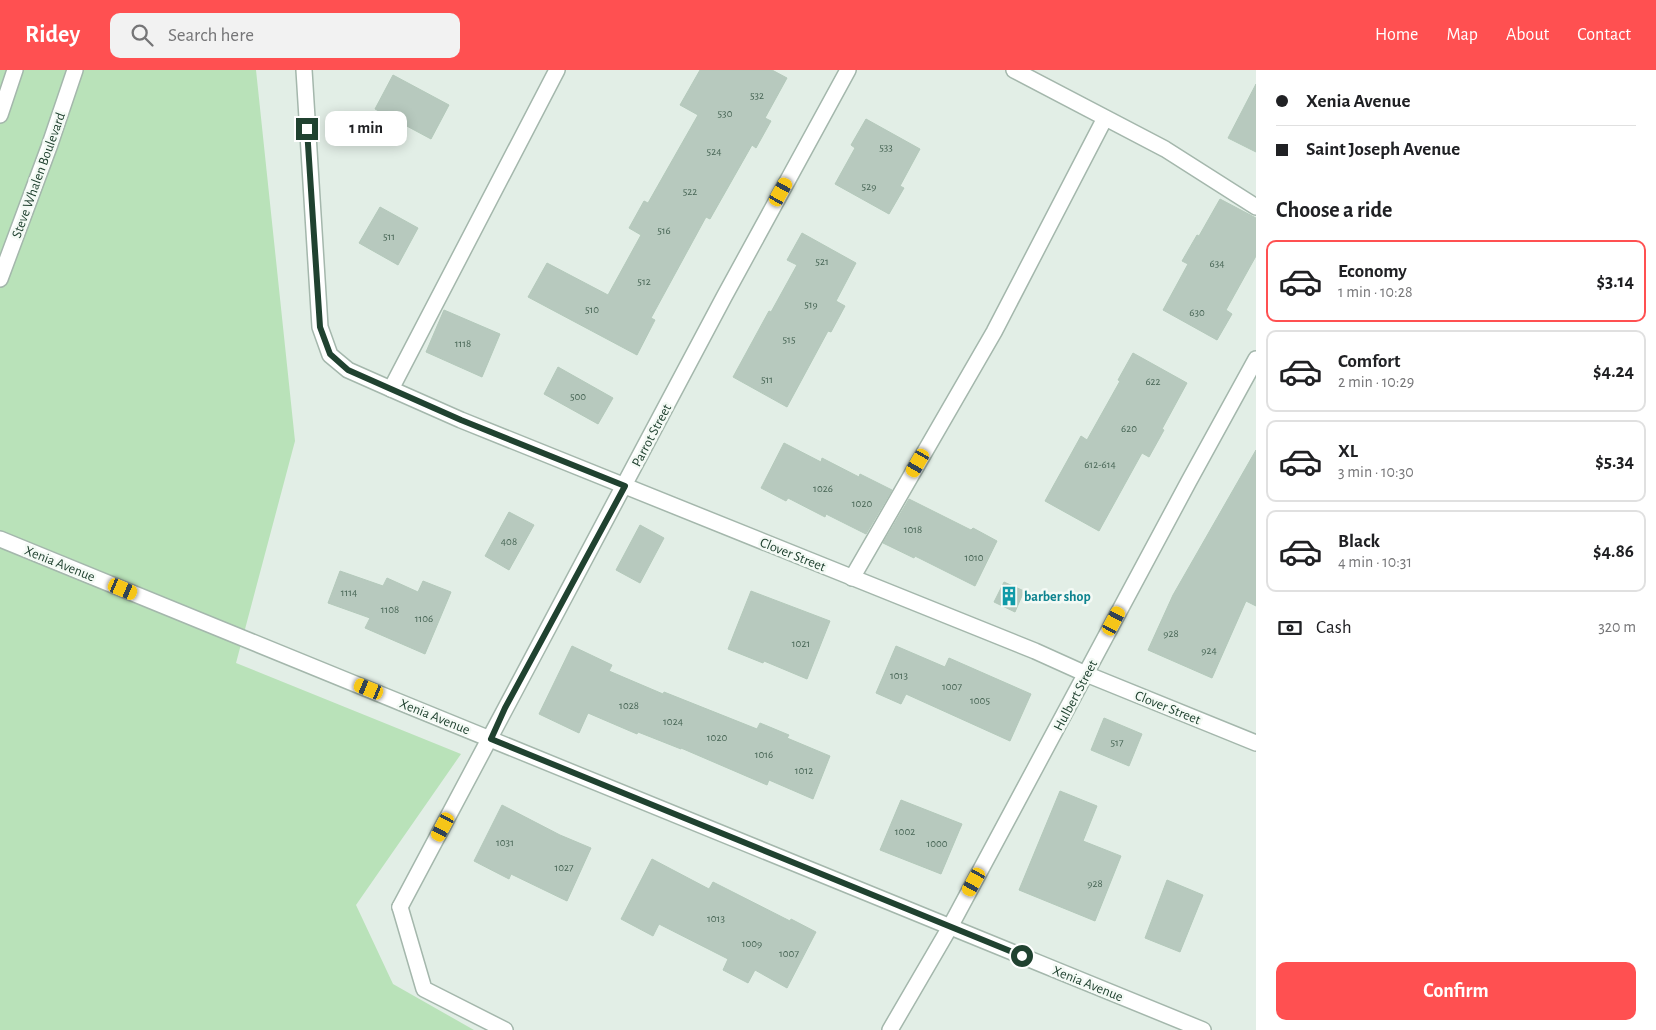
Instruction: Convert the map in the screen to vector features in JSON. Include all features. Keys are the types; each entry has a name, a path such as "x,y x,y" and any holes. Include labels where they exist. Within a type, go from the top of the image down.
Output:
{"street":[{"path":"0,115 16,70"},
{"name":"Steve Whalen Boulevard","path":"0,279 49,147 75,70"},
{"name":"Clover Street","path":"304,70 320,327 333,359 348,370 461,420 1035,651 1086,674 1256,743"},
{"path":"391,389 557,70"},
{"name":"Parrot Street","path":"504,1030 424,989 400,908 724,297 848,70"},
{"path":"1014,70 1165,149 1256,207"},
{"path":"852,578 994,332 1105,118"},
{"name":"Hulbert Street","path":"890,1030 950,927 1256,359"},
{"name":"Xenia Avenue","path":"0,539 1203,1030"}],"green space":[{"path":"0,70 256,70 295,441 236,663 461,754 356,905 393,984 474,1030 0,1030"}],"building":[{"path":"700,70 772,70 787,78 765,118 771,121 756,148 752,145 710,219 706,217 651,318 655,320 637,355 528,297 547,263 608,295 641,235 629,228 644,201 648,203 698,115 680,105"},
{"path":"393,75 449,105 431,139 375,109"},
{"path":"1256,84 1256,152 1228,138"},
{"path":"866,119 920,149 900,186 904,188 889,214 835,184 855,148 851,145"},
{"path":"1220,199 1256,218 1256,256 1226,310 1232,314 1217,340 1163,310 1188,264 1182,261"},
{"path":"380,207 418,228 398,265 359,243"},
{"path":"802,233 856,263 836,301 845,306 831,332 828,331 787,407 733,377 797,265 787,260"},
{"path":"444,310 500,334 482,377 426,352"},
{"path":"1133,353 1187,383 1149,457 1142,453 1099,531 1045,501 1081,436 1087,440 1120,381 1118,380"},
{"path":"558,367 613,398 598,424 544,394"},
{"path":"784,443 821,462 822,458 859,477 860,474 892,490 866,534 826,514 825,517 788,498 786,501 761,488"},
{"path":"1256,450 1256,606 1246,601 1212,678 1148,650 1173,595"},
{"path":"909,499 997,541 975,586 915,556 914,558 883,543"},
{"path":"509,512 534,525 509,570 485,556"},
{"path":"640,525 664,538 640,583 616,570"},
{"path":"340,571 383,586 387,578 418,592 423,581 451,592 425,654 365,628 370,618 328,603"},
{"name":"barber shop","path":"1004,582 1024,591 1015,612 994,602"},
{"path":"751,591 830,621 807,679 764,661 763,663 728,649"},
{"path":"572,646 612,665 609,671 663,694 664,692 757,729 760,723 789,735 787,738 830,756 813,799 769,780 767,785 681,748 638,732 637,734 588,713 579,733 539,714"},
{"path":"896,646 945,667 949,658 1031,694 1010,741 906,694 901,704 876,693"},
{"path":"1104,718 1142,734 1129,766 1091,750"},
{"path":"1060,791 1097,806 1083,841 1121,856 1095,921 1019,890"},
{"path":"901,800 962,824 941,874 880,850"},
{"path":"502,805 560,835 591,848 567,901 511,874 509,879 474,861"},
{"path":"652,859 709,889 713,882 816,932 787,988 755,970 748,983 723,970 728,959 659,924 653,936 621,919"},
{"path":"1167,880 1203,895 1180,952 1145,938"}],"place":[{"name":"barber shop","path":"1009,596"}],"route":[{"path":"307,129 320,327 333,359 348,370 426,405 625,486 505,708 491,739 1022,956"}]}
